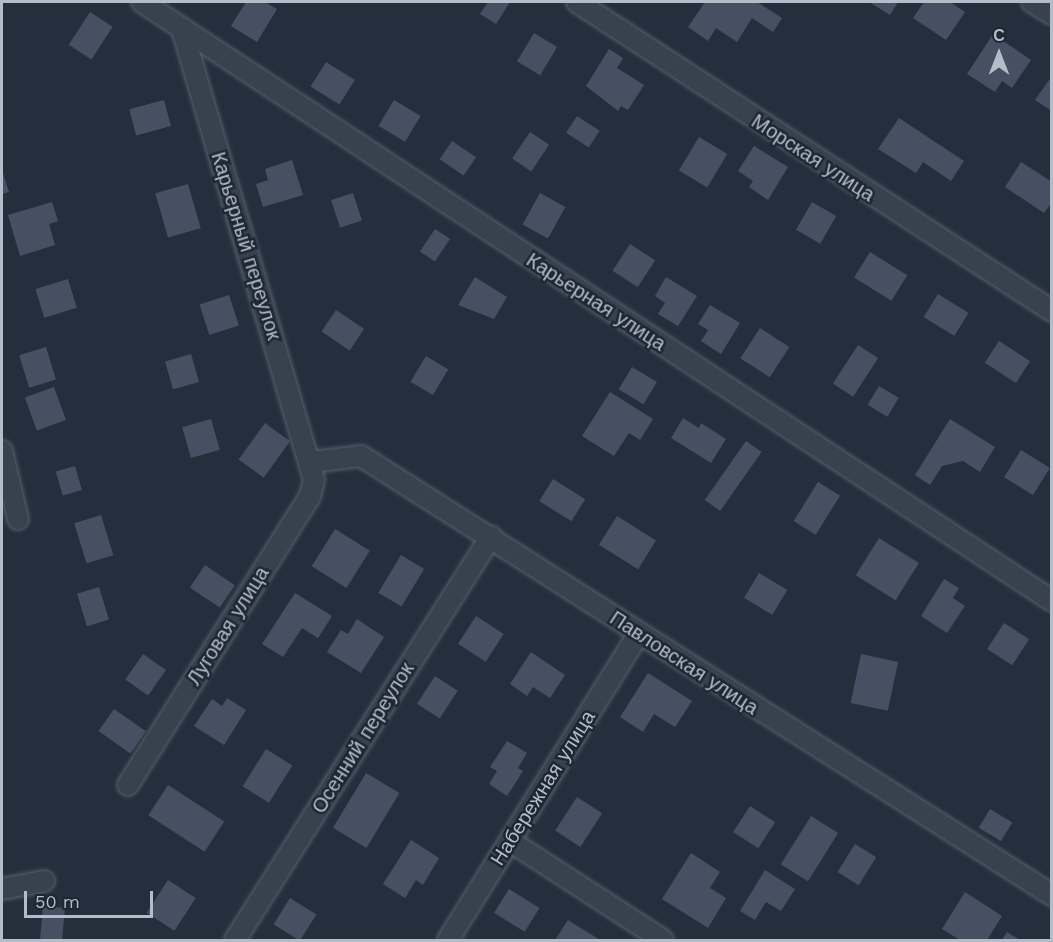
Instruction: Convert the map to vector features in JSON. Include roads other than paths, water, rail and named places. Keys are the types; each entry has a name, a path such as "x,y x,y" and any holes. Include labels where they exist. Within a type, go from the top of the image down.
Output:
{"street":[{"name":"Карьерная улица","path":"142,2 1052,601"},
{"name":"Морская улица","path":"577,2 1052,311"},
{"path":"1032,2 1052,14"},
{"name":"Карьерный переулок","path":"182,29 311,462"},
{"path":"2,451 18,519"},
{"name":"Павловская улица","path":"311,462 361,456 491,536 638,635 1052,895"},
{"name":"Луговая улица","path":"128,785 310,496 314,480 311,462"},
{"name":"Осенний переулок","path":"235,940 491,536"},
{"name":"Набережная улица","path":"448,940 638,635"},
{"path":"510,841 663,940"},
{"path":"2,889 44,881"}]}
